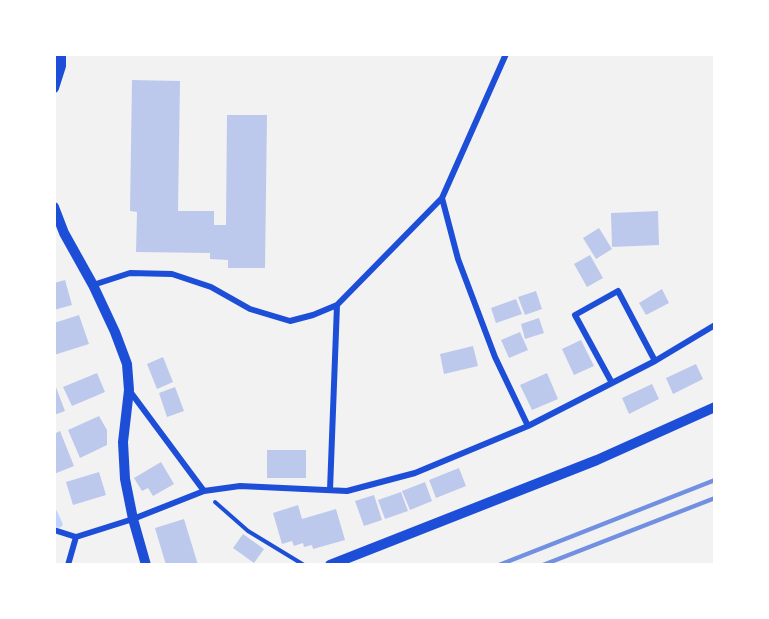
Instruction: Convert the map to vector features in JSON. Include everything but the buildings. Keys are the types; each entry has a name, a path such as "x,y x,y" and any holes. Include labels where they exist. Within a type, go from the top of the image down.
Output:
{"street":[{"path":"54,88 61,66 61,54"},
{"path":"93,285 130,273 172,274 211,287 250,309 290,321 337,305 442,198 506,54"},
{"path":"442,198 458,259 495,357 528,426"},
{"path":"54,207 64,233 93,285 115,332 127,364 129,390 123,442 125,479 146,565"},
{"path":"612,383 575,315 618,291 655,361"},
{"path":"330,490 337,305"},
{"path":"54,530 76,537 133,519 204,491 240,486 347,491 415,473 528,426 655,361 715,325"},
{"path":"129,390 204,491"},
{"path":"330,565 597,459 715,407"},
{"path":"68,565 76,537"}],"path":[{"path":"204,491 248,531 304,565"}],"waterway":[{"path":"54,513 59,524"}],"railway":[{"path":"499,565 715,480"},
{"path":"543,565 715,498"}]}
